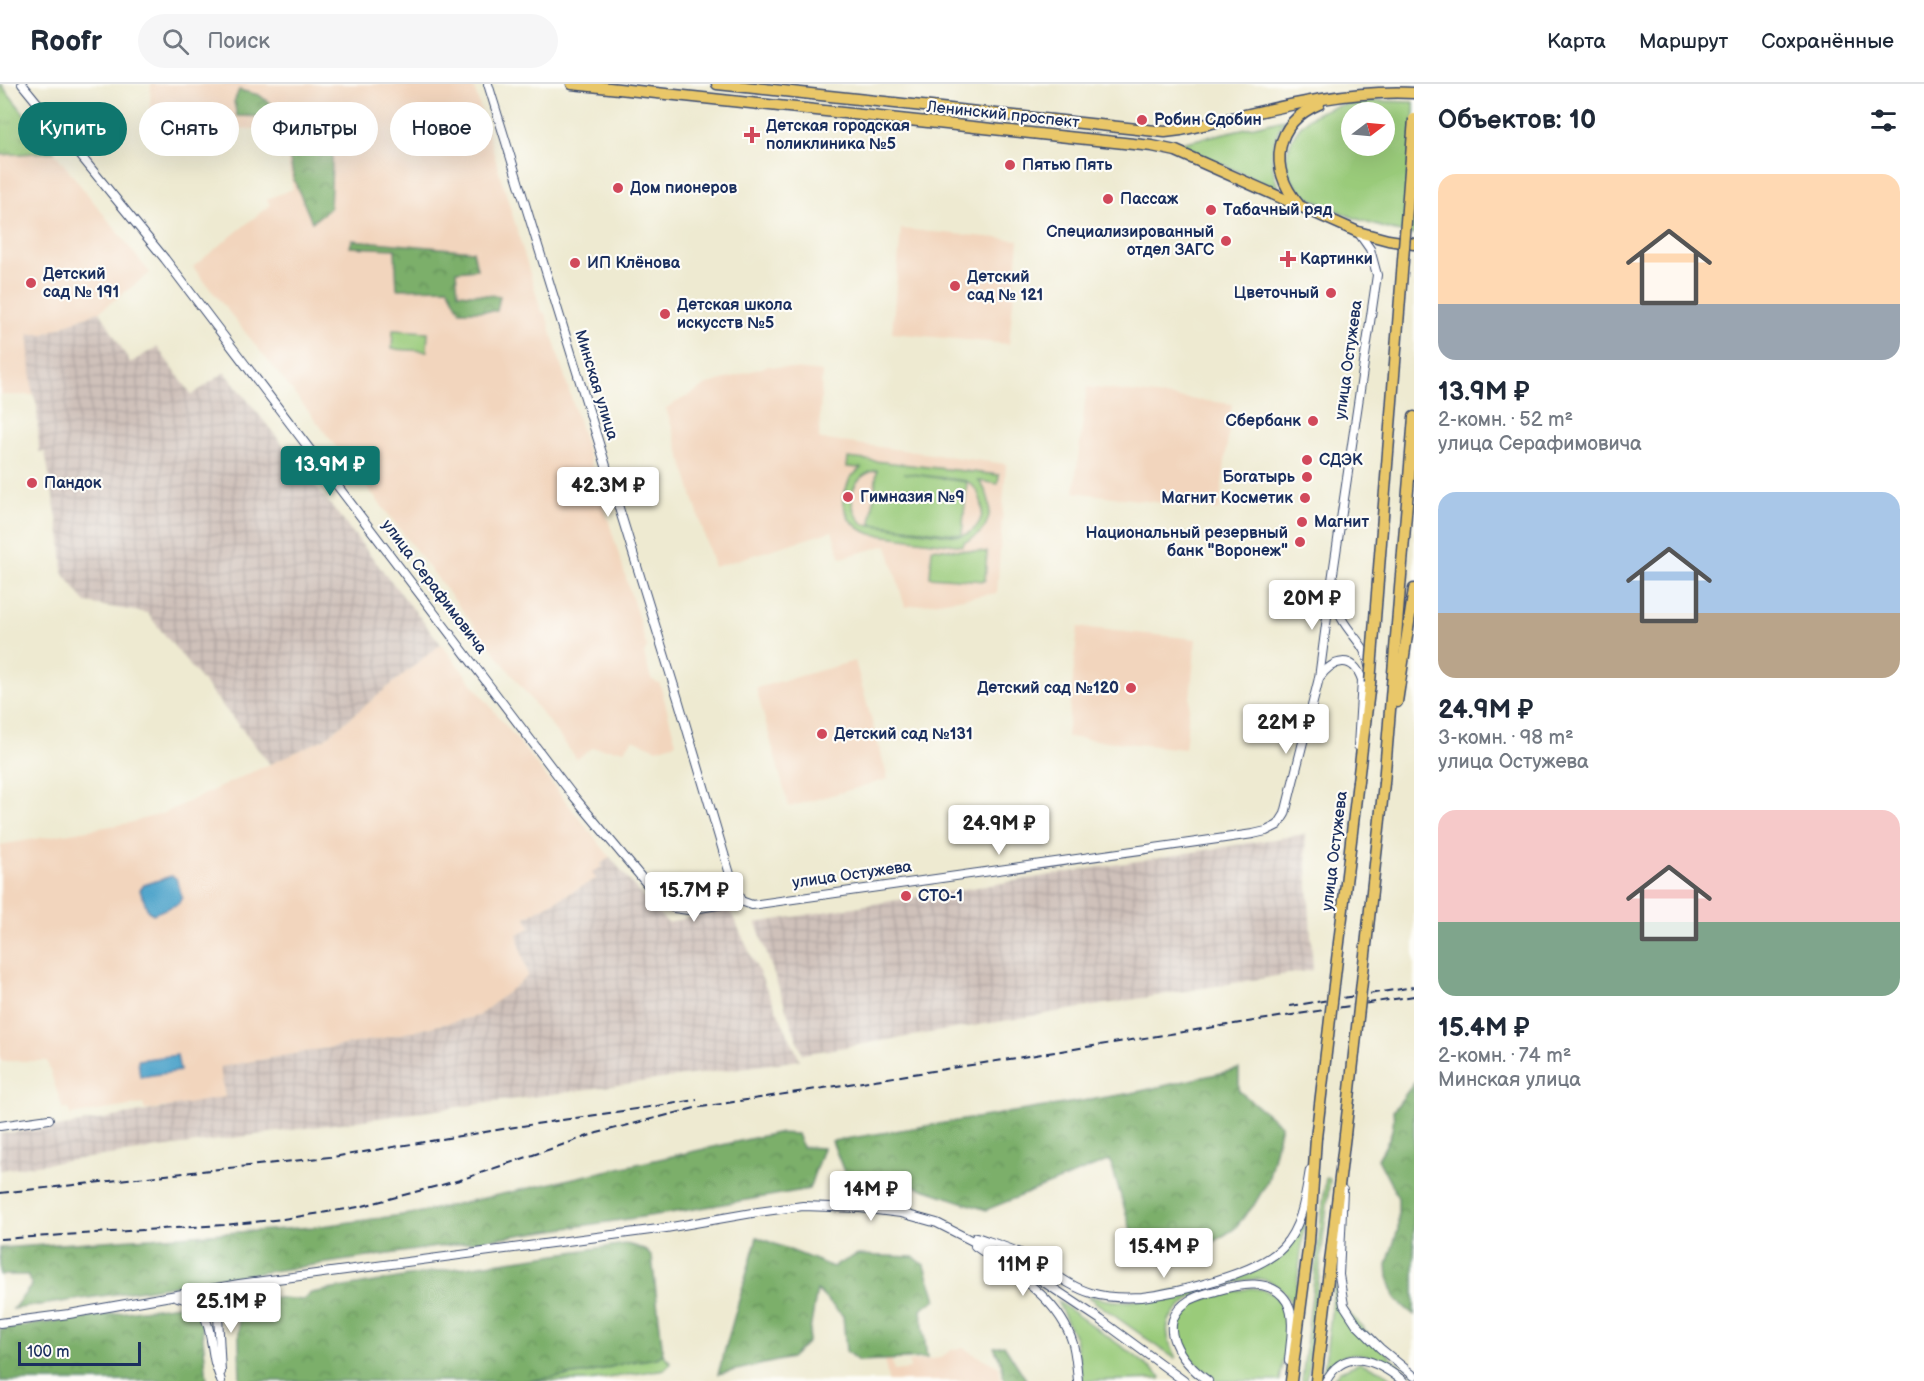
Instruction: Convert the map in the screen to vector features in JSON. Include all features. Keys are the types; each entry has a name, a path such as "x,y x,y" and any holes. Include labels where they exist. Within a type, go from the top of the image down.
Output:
{"main road":[{"name":"Ленинский проспект","path":"572,84 1152,146 1176,151 1358,232 1414,244"},
{"name":"Ленинский проспект","path":"717,84 1165,132 1336,96 1368,92 1414,93"},
{"path":"1368,92 1386,84"},
{"path":"1300,206 1290,194 1280,172 1279,159 1282,141 1295,120 1311,107 1336,96"},
{"path":"1370,683 1414,119"},
{"path":"1316,1381 1384,783 1414,417"},
{"path":"1384,783 1414,589"},
{"name":"улица Остужева","path":"1289,1381 1309,1242 1316,1138 1370,683"}],"street":[{"name":"улица Серафимовича","path":"22,84 165,259 571,793 656,896 674,908 688,910 741,901"},
{"name":"Минская улица","path":"488,84 732,881 741,901"},
{"name":"улица Остужева","path":"741,901 753,905 1205,842 1266,831 1278,825 1285,814 1318,678 1377,275 1370,249 1358,232"},
{"name":"улица Остужева","path":"1331,586 1335,606 1368,656 1370,683"},
{"path":"1318,678 1326,669 1340,662 1350,664 1359,672 1362,680 1358,732 1358,781"},
{"path":"0,1126 49,1119"},
{"path":"1345,1135 1339,1275 1344,1305 1380,1348 1414,1376"},
{"path":"0,1323 69,1314 239,1284 666,1228 803,1206 873,1209 911,1215 1026,1256 1069,1283 1091,1293 1130,1297 1178,1290 1246,1270 1281,1249 1298,1225 1316,1138"},
{"path":"950,1228 1044,1280 1184,1381"},
{"path":"950,1228 1027,1284 1053,1307 1073,1344 1078,1381"},
{"path":"221,1381 218,1315 224,1300 239,1284"},
{"path":"1208,1381 1193,1370 1180,1354 1172,1332 1177,1312 1192,1299 1225,1288 1251,1284 1270,1288 1282,1297 1289,1307 1292,1322 1289,1381"},
{"path":"170,1296 190,1301 205,1316 209,1326 214,1361 221,1381"},
{"path":"1326,1381 1333,1370 1341,1364 1360,1359 1382,1366 1403,1381"}],"shaded area":[{"path":"151,84 473,84 478,102 390,102 390,156 493,156 493,150 541,310 546,315 647,647 644,654 651,679 660,684 676,743 657,749 633,739 624,750 592,748 577,759 313,417 193,267 270,205 267,199 293,189 287,156 378,156 378,102 251,102 251,129 239,128 239,102 150,102"},
{"path":"0,155 57,156 150,273 100,311 44,334 32,389 34,395 0,395"},
{"name":"Детский сад № 121","path":"901,229 1019,240 1009,344 892,333"},
{"path":"100,311 130,363 157,347 192,395 225,372 441,644 324,739 270,764 147,613 86,603 63,573 61,540 45,452 39,452 37,406 32,389 29,334 44,334"},
{"name":"Гимназия №9","path":"768,366 822,372 819,439 1006,464 997,593 905,607 887,545 841,558 832,531 714,567 666,408 709,384"},
{"path":"1087,387 1232,404 1219,510 1074,492"},
{"name":"Детский сад №120","path":"1078,627 1196,639 1185,749 1067,737"},
{"path":"441,644 610,857 601,864 602,867 596,879 526,917 531,928 518,934 528,976 478,1016 384,1038 220,1067 225,1097 189,1104 145,1110 143,1104 70,1115 69,1108 63,1110 47,1061 0,1061 0,845 129,823 164,813 324,739"},
{"name":"Детский сад №131","path":"855,661 888,779 789,807 756,688"},
{"path":"1305,834 1313,970 802,1054 756,923"},
{"path":"610,857 651,907 668,923 728,906 800,1060 0,1170 0,1134 58,1127 225,1097 220,1067 384,1038 478,1016 528,976 517,934 531,928 526,917 596,879 592,872 602,867 601,864"},
{"path":"963,1348 999,1367 1001,1381 888,1381 885,1361 892,1361 894,1371 910,1369 909,1362 940,1358 953,1349"}],"green space":[{"path":"1,84 18,106 18,154 0,155"},
{"path":"239,90 259,95 268,102 251,102 251,116 239,116 239,102 234,102"},
{"path":"1378,101 1414,102 1414,235 1369,224 1348,216 1306,195 1290,175 1286,159 1287,153 1292,138 1300,126 1322,111 1341,106 1341,156 1395,156 1395,102 1368,102"},
{"path":"1285,119 1276,137 1272,153 1273,171 1279,190 1177,144"},
{"path":"289,156 332,156 330,208 312,222 294,180"},
{"path":"352,240 473,251 477,269 456,271 458,293 500,296 497,311 460,311 448,288 397,289 395,249 350,247"},
{"path":"393,330 428,332 427,351 392,349"},
{"path":"848,458 999,475 998,484 979,481 988,499 989,516 981,532 964,542 963,546 871,534 860,529 849,519 843,504 843,497 850,478 861,468 847,467","holes":["877,470 871,524 962,535 967,482 904,473 967,481 974,487 982,504 980,520 976,527 969,533 959,536 864,524 854,509 852,492 860,478"]},
{"path":"932,548 987,552 985,581 930,577"},
{"path":"1239,1069 1239,1091 1281,1125 1268,1181 1254,1205 1234,1229 1206,1247 1140,1260 1110,1160 986,1210 911,1185 848,1182 832,1141 1132,1093"},
{"path":"1414,1083 1414,1315 1396,1300 1388,1277 1387,1264 1398,1229 1398,1198 1378,1159 1392,1130 1393,1111"},
{"path":"776,1133 797,1134 802,1147 823,1148 809,1189 683,1211 13,1309 32,1285 27,1275 0,1275 0,1248 314,1227 417,1213"},
{"path":"1326,1177 1330,1179 1307,1381 1302,1381"},
{"path":"1306,1213 1294,1308 1283,1291 1266,1280 1242,1281 1204,1290 1184,1304 1169,1322 1168,1337 1176,1357 1174,1358 1088,1297 1115,1301 1146,1299 1250,1273 1272,1261 1289,1246 1301,1227"},
{"path":"757,1237 833,1267 856,1255 914,1257 925,1266 936,1299 921,1310 927,1358 858,1361 846,1351 843,1316 817,1290 808,1342 791,1358 718,1374"},
{"path":"626,1244 644,1249 652,1257 663,1354 657,1358 625,1363 589,1373 526,1381 240,1381 238,1301 259,1296 303,1300 311,1293 432,1272"},
{"path":"1335,1281 1341,1305 1414,1381 1377,1359 1353,1354 1342,1357 1332,1365 1323,1379"},
{"path":"1251,1288 1267,1291 1278,1299 1284,1309 1287,1337 1280,1381 1218,1381 1202,1369 1187,1353 1179,1335 1179,1325 1187,1310 1198,1301"},
{"path":"1057,1301 1134,1355 1161,1377 1160,1379 1083,1381 1075,1338"},
{"path":"186,1304 201,1315 207,1381 0,1381 0,1329"},
{"path":"1004,1345 1027,1381 1004,1381 1002,1365 994,1347"},
{"path":"663,1354 671,1363 665,1369 589,1381 526,1381 589,1373 625,1363 657,1358"},
{"path":"1360,1363 1382,1371 1395,1381 1332,1381 1340,1371"}],"water":[{"path":"171,876 176,878 182,898 178,904 153,914 148,911 140,890 144,885"},
{"path":"177,1055 180,1071 140,1077 138,1060"}],"railway":[{"path":"1290,1006 1414,987"},
{"path":"0,1239 224,1225 283,1219 359,1207 460,1180 597,1133 695,1108 1414,996"},
{"path":"0,1193 339,1156 697,1100"}],"place":[{"name":"Робин Сдобин","path":"1142,120"},
{"name":"Детская городская поликлиника №5","path":"752,135"},
{"name":"Пятью Пять","path":"1010,165"},
{"name":"Дом пионеров","path":"618,188"},
{"name":"Пассаж","path":"1108,199"},
{"name":"Табачный ряд","path":"1211,210"},
{"name":"Специализированный отдел ЗАГС","path":"1226,241"},
{"name":"Картинки","path":"1288,259"},
{"name":"ИП Клёнова","path":"575,263"},
{"name":"Детский сад № 191","path":"31,283"},
{"name":"Детский сад № 121","path":"955,286"},
{"name":"Цветочный","path":"1331,293"},
{"name":"Детская школа искусств №5","path":"665,314"},
{"name":"Сбербанк","path":"1313,421"},
{"name":"СДЭК","path":"1307,460"},
{"name":"Богатырь","path":"1307,477"},
{"name":"Пандок","path":"32,483"},
{"name":"Гимназия №9","path":"848,497"},
{"name":"Магнит Косметик","path":"1305,498"},
{"name":"Магнит","path":"1302,522"},
{"name":"Национальный резервный банк \"Воронеж\"","path":"1300,542"},
{"name":"Детский сад №120","path":"1131,688"},
{"name":"Детский сад №131","path":"822,734"},
{"name":"СТО-1","path":"906,896"}]}
